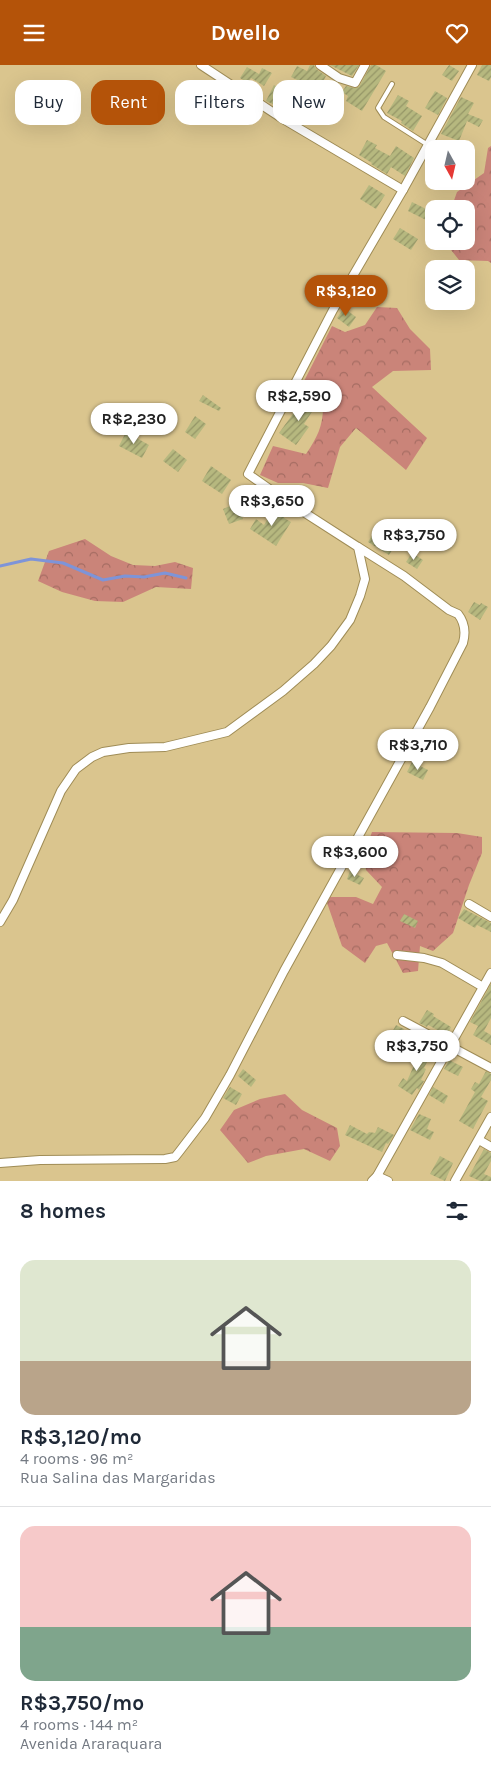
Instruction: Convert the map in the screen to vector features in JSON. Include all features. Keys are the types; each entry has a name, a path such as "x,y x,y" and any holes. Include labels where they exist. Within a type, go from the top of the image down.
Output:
{"street":[{"path":"201,65 283,119 404,190"},
{"path":"320,65 339,78 355,83 365,65"},
{"path":"431,140 472,65"},
{"path":"0,1163 165,1159 174,1157 205,1117 230,1075 284,971 430,707 463,643 465,629 458,614 449,610 404,576 288,503 248,474 333,310 425,151"},
{"path":"0,922 13,900 61,791 76,769 92,757 103,752 129,747 165,747 227,732 283,691 314,664 331,646 350,620 365,579 358,547"},
{"path":"469,904 491,917"},
{"path":"397,955 424,958 442,963 483,987"},
{"path":"388,1181 375,1179 491,973"},
{"path":"403,1021 491,1068"},
{"path":"455,1181 491,1117"},
{"path":"479,1140 491,1147"}],"lane":[{"path":"392,85 378,108 384,117 425,143"}],"green space":[{"path":"491,146 491,263 488,261 459,260 451,250 475,250 475,200 454,200 460,190 475,190 475,179 484,173 488,148"},
{"path":"377,307 397,308 410,329 430,349 431,370 393,371 372,387 427,438 406,470 356,428 340,447 328,488 303,483 278,483 260,475 273,446 306,454 316,437 321,426 323,407 301,387 332,326 345,332 365,325"},
{"path":"85,539 111,556 133,565 155,566 175,562 193,568 191,589 156,587 123,602 95,601 62,592 38,581 49,551"},
{"path":"372,832 457,833 482,837 482,853 453,933 433,951 420,946 418,971 403,973 387,943 376,946 365,963 342,946 325,897 356,897 373,904 382,887 366,870 364,854"},
{"path":"285,1094 302,1110 337,1128 340,1146 330,1161 304,1149 266,1156 248,1163 220,1130 234,1110 260,1099"}],"building":[{"path":"310,65 314,65 316,69 326,76 324,80 297,80 291,77 297,66 307,71"},
{"path":"330,65 359,65 352,76"},
{"path":"371,65 376,65 386,71 362,111 346,101 348,96 344,93 346,86 359,87"},
{"path":"449,65 459,71 452,81 442,75"},
{"path":"482,65 491,65 489,81 477,75"},
{"path":"247,67 259,74 262,68 272,73 264,86 263,80 251,78 250,80 243,80 240,78"},
{"path":"273,87 273,104 266,101"},
{"path":"435,91 447,98 438,115 425,108"},
{"path":"398,95 409,101 406,106 422,116 413,131 401,123 402,121 387,113"},
{"path":"461,97 474,103 468,114 483,120 479,127 467,121 459,140 441,134"},
{"path":"367,140 377,145 375,148 390,156 396,146 414,158 405,176 391,167 387,174 359,155"},
{"path":"369,185 385,195 376,209 360,199"},
{"path":"412,202 425,208 425,220 408,211"},
{"path":"400,228 418,239 411,250 393,239"},
{"path":"344,308 356,317 349,327 337,318"},
{"path":"203,395 221,408 219,411 199,401"},
{"path":"306,396 317,404 304,424 309,427 296,445 279,433"},
{"path":"195,416 206,424 195,439 185,432"},
{"path":"126,432 149,445 142,458 119,446"},
{"path":"173,449 187,460 178,472 163,461"},
{"path":"211,466 231,480 222,494 202,481"},
{"path":"237,503 243,519 229,524 223,509"},
{"path":"275,507 286,513 284,518 291,522 276,546 250,529 256,519 264,525"},
{"path":"388,524 385,541 394,547 389,555 368,542 373,534 379,538"},
{"path":"412,553 423,560 417,569 406,562"},
{"path":"474,602 488,607 480,620 468,612"},
{"path":"429,739 445,750 440,758 424,747"},
{"path":"412,762 428,770 423,780 407,772"},
{"path":"350,871 364,878 360,885 347,879"},
{"path":"464,909 491,923 491,932 477,925 475,928 458,918"},
{"path":"404,914 418,921 415,928 400,921"},
{"path":"491,984 491,1018 484,1031 491,1035 491,1045 473,1035 478,1026 470,1022"},
{"path":"427,1010 451,1027 447,1035 428,1025 427,1027 419,1023"},
{"path":"396,1025 404,1029 397,1042 389,1038"},
{"path":"423,1045 433,1050 424,1068 426,1069 421,1080 424,1081 419,1090 417,1088 412,1095 398,1086 403,1078 407,1081"},
{"path":"449,1060 463,1067 458,1076 444,1069"},
{"path":"243,1069 256,1080 251,1087 238,1076"},
{"path":"486,1071 491,1074 491,1080 481,1097 488,1101 473,1129 459,1121 475,1092 471,1089 475,1082 479,1084"},
{"path":"230,1087 242,1094 236,1105 223,1098"},
{"path":"433,1087 448,1096 444,1104 429,1095"},
{"path":"419,1114 431,1119 427,1129 434,1132 430,1140 410,1130"},
{"path":"350,1125 367,1134 369,1132 375,1133 378,1127 394,1135 388,1144 386,1143 382,1152 345,1135"},
{"path":"484,1149 491,1153 491,1161 484,1174 491,1177 491,1181 480,1181 469,1176"},
{"path":"440,1156 453,1163 445,1181 430,1174"}],"waterway":[{"path":"0,566 31,559 63,563 103,580 125,576 144,577 165,573 186,578"}]}
